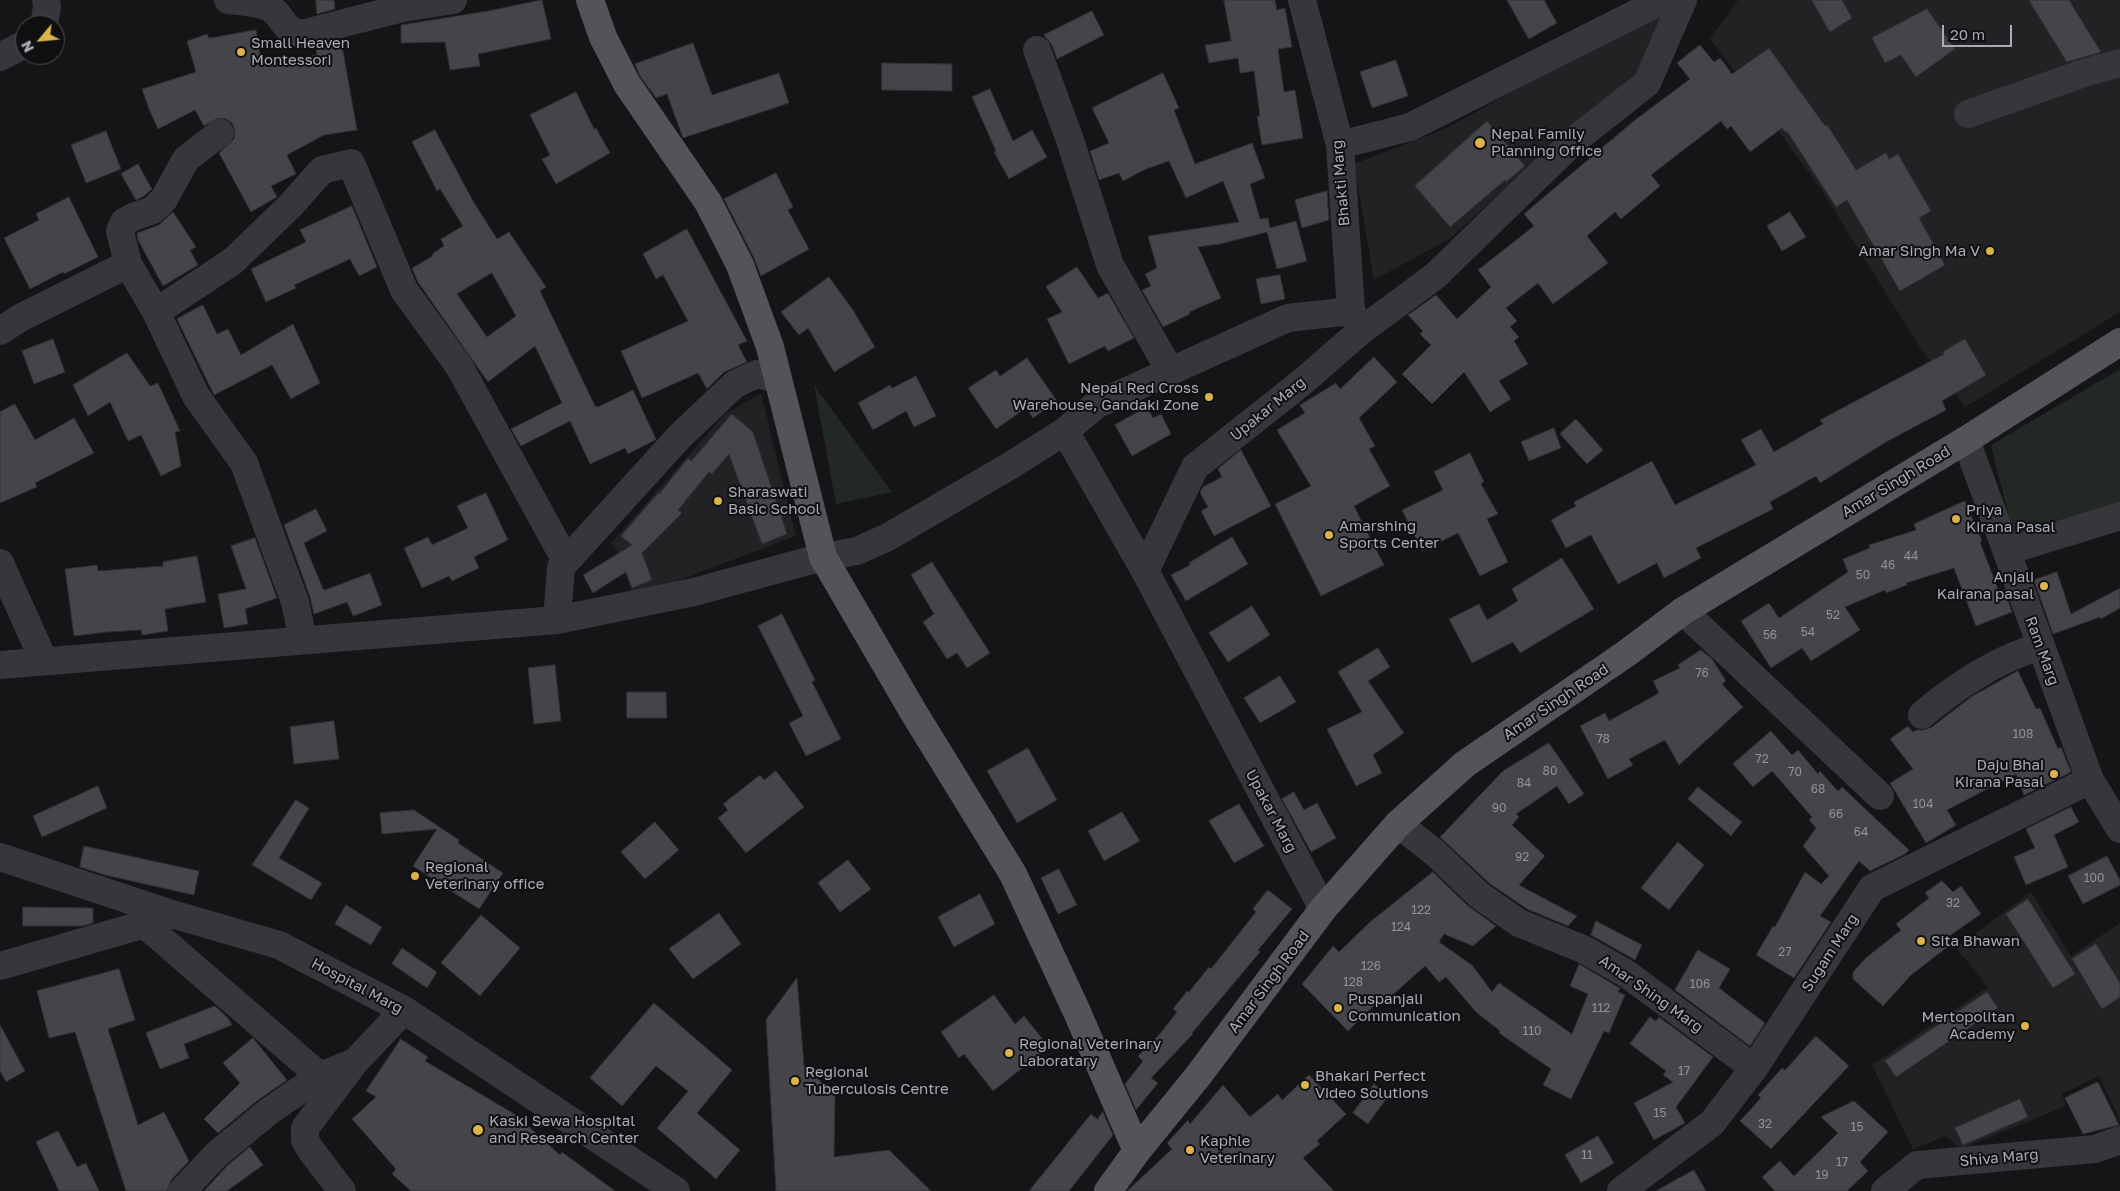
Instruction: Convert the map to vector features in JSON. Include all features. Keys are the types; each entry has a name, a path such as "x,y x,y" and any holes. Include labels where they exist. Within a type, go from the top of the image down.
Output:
{"main road":[{"path":"590,0 603,37 627,84 708,202 740,265 770,347 823,557 914,713 1013,874 1078,1012 1137,1151"},
{"name":"Amar Singh Road","path":"1108,1191 1137,1151 1198,1076 1323,909 1398,824 1465,764 1627,653 1683,611 1966,440 2120,342"}],"street":[{"path":"46,0 46,15"},
{"path":"228,0 273,10 290,30 300,34 403,8 453,0"},
{"name":"Bhakti Marg","path":"1302,0 1340,145 1357,320"},
{"path":"1340,145 1410,127 1663,0"},
{"name":"Upakar Marg","path":"1323,909 1145,572 1195,467 1301,383 1357,320 1434,276 1576,139 1647,83 1684,0"},
{"path":"0,57 15,49"},
{"path":"1038,50 1069,137 1110,265 1170,371"},
{"path":"1968,114 2087,72 2120,63"},
{"path":"220,133 186,159 164,199 153,210 124,222 120,231 128,264 156,312 196,396 244,463 295,602 302,640"},
{"path":"156,312 233,261 291,205 322,170 351,163 404,290 458,366 566,561"},
{"path":"0,331 20,318 128,264"},
{"path":"0,665 556,620 694,592 823,557 857,551 888,536 1065,431 1096,404 1288,318 1357,320"},
{"path":"556,620 561,567 679,437 735,384 756,374 777,379"},
{"path":"1065,431 1145,572"},
{"name":"Ram Marg","path":"1966,440 2090,780 2120,829"},
{"path":"2007,551 2120,516"},
{"path":"0,563 44,661"},
{"path":"1683,611 1880,796"},
{"path":"1922,715 1950,692 2023,651 2040,647"},
{"name":"Sugam Marg","path":"1621,1191 1712,1123 1754,1068 1872,888 2090,780"},
{"name":"Amar Shing Marg","path":"1398,824 1434,852 1479,895 1518,923 1586,950 1627,974 1754,1068"},
{"name":"Hospital Marg","path":"0,857 175,914 279,945 404,1010 676,1191"},
{"path":"0,966 175,914"},
{"path":"144,924 320,1076"},
{"path":"342,1191 310,1149 305,1140 305,1128 355,1062 404,1010"},
{"path":"182,1191 217,1154 268,1112 320,1076 355,1062"},
{"name":"Shiva Marg","path":"1885,1191 1917,1165 2095,1149 2120,1140"}],"shaded area":[{"name":"Amar Singh Ma V","path":"1738,0 2120,0 2120,312 1965,407 1919,346 1821,189 1710,38"},
{"name":"Nepal Family Planning Office","path":"1662,8 1669,14 1637,73 1536,159 1451,238 1374,280 1354,164 1447,128"},
{"path":"2120,369 2120,505 2014,538 1991,445"},
{"path":"814,385 892,492 836,504"},
{"name":"Sharaswati Basic School","path":"761,394 796,536 634,597 616,549 611,543 726,413"},
{"name":"Mertopolitan Academy","path":"2031,892 2071,956 2120,923 2120,1124 2118,1115 2099,1076 2062,1094 2066,1106 1961,1149 1946,1136 1913,1149 1872,1065 1988,987 1956,948"}],"building":[{"path":"316,0 334,0 335,9 317,14"},
{"path":"542,0 551,39 478,54 480,66 450,70 445,42 401,43 401,25"},
{"path":"1224,0 1275,0 1277,10 1285,8 1292,47 1278,49 1284,92 1295,90 1303,138 1262,145 1257,116 1260,116 1254,71 1240,73 1238,58 1209,63 1205,45 1231,41"},
{"path":"1507,0 1544,0 1557,23 1529,39"},
{"path":"1812,0 1842,0 1852,18 1830,32"},
{"path":"2029,0 2069,0 2101,52 2067,62"},
{"path":"1927,9 1955,49 1916,77 1901,55 1885,63 1872,38"},
{"path":"1092,11 1104,35 1057,59 1052,45 1044,35"},
{"path":"256,30 262,65 317,55 316,46 341,40 357,130 324,135 287,155 296,174 271,186 277,197 251,212 219,153 234,139 235,131 232,123 226,119 218,118 204,126 195,110 158,129 142,89 196,72 187,41 207,34 209,38"},
{"path":"693,43 712,95 779,73 789,103 683,138 667,94 656,98 640,76 635,64"},
{"path":"1700,45 1714,62 1720,58 1732,74 1769,48 1825,126 1827,125 1856,170 1886,153 1889,159 1898,154 1931,211 1919,218 1945,265 1900,291 1847,200 1836,207 1787,131 1785,132 1782,128 1750,152 1731,126 1727,129 1721,121 1651,175 1660,186 1621,219 1615,212 1587,236 1608,263 1553,304 1538,283 1506,308 1517,321 1510,327 1519,337 1514,341 1528,364 1499,381 1511,399 1490,412 1464,372 1432,404 1402,374 1431,345 1420,334 1423,331 1408,315 1436,295 1457,319 1491,287 1478,270 1534,226 1524,214 1635,120 1690,79 1677,63"},
{"path":"1396,60 1408,96 1372,108 1360,72"},
{"path":"882,63 952,64 952,91 882,90"},
{"path":"1163,73 1179,108 1174,110 1195,164 1252,143 1265,178 1250,184 1260,219 1268,218 1270,228 1296,221 1307,261 1277,269 1267,232 1220,244 1198,247 1221,298 1189,312 1190,314 1163,327 1142,290 1151,286 1145,274 1157,268 1148,236 1239,222 1223,181 1186,198 1169,161 1146,169 1123,181 1119,173 1099,180 1090,151 1109,143 1092,108"},
{"path":"990,89 1013,141 1032,130 1047,157 1009,179 994,152 996,151 972,97"},
{"path":"576,92 594,129 596,128 610,153 556,184 542,159 550,155 530,115"},
{"path":"1487,121 1525,166 1506,182 1505,180 1450,227 1415,186"},
{"path":"435,130 473,201 497,239 509,232 546,287 540,291 595,406 598,407 633,390 655,440 628,454 625,448 590,464 570,421 521,446 511,429 562,403 535,346 488,382 418,282 412,268 433,256 432,254 444,246 441,239 463,226 440,189 437,191 412,142","holes":["492,273 516,316 487,337 457,294"]},
{"path":"106,131 121,169 86,183 71,145"},
{"path":"138,164 152,189 136,200 121,174"},
{"path":"776,173 793,207 788,210 809,249 761,276 724,199"},
{"path":"1327,191 1329,220 1302,228 1295,200"},
{"path":"69,197 98,257 30,289 4,238 39,220 36,214"},
{"path":"352,206 377,267 359,276 350,259 294,285 296,288 266,302 251,269 306,242 300,230"},
{"path":"173,212 196,247 190,250 198,265 163,286 138,240 137,233 159,225"},
{"path":"1790,212 1806,237 1782,251 1767,226"},
{"path":"687,229 747,341 738,345 747,362 724,372 707,389 698,373 642,398 621,351 688,321 663,275 656,279 643,254"},
{"path":"1077,267 1098,298 1108,293 1134,338 1108,351 1105,346 1069,364 1047,319 1062,312 1046,287"},
{"path":"1280,275 1285,299 1261,304 1256,279"},
{"path":"829,277 853,310 875,347 834,372 808,328 799,335 781,312"},
{"path":"203,305 217,334 228,329 241,355 293,324 320,383 291,399 272,365 214,395 177,319"},
{"path":"53,339 65,372 34,384 22,351"},
{"path":"1965,339 1986,375 1942,401 1946,410 1886,442 1820,483 1816,476 1770,502 1773,509 1696,548 1701,558 1664,578 1657,563 1618,584 1591,535 1566,548 1551,520 1576,506 1574,502 1652,461 1675,505 1756,465 1741,440 1761,429 1774,452 1823,424 1820,420 1944,354 1943,352"},
{"path":"127,353 150,386 158,383 180,431 175,432 181,466 161,476 141,435 128,441 110,402 88,416 73,385"},
{"path":"1374,357 1397,382 1359,418 1375,446 1369,449 1390,486 1354,506 1384,565 1321,596 1275,504 1311,486 1277,430 1305,413 1300,405 1336,383 1340,389"},
{"path":"1027,358 1057,401 1033,418 1026,408 996,429 968,388 996,370 1000,376"},
{"path":"916,376 936,416 914,427 906,411 873,430 858,403 890,385 892,388"},
{"path":"15,404 35,440 74,418 94,453 35,483 37,487 0,503 0,412"},
{"path":"1147,407 1153,418 1161,414 1171,434 1132,456 1115,425"},
{"path":"732,414 753,432 787,534 762,544 729,454 712,474 709,472 678,510 682,513 642,553 652,580 632,588 626,572 593,593 583,575 632,545 621,536 688,458 691,461"},
{"path":"1576,419 1603,450 1587,464 1560,434"},
{"path":"1554,428 1561,448 1529,461 1521,442"},
{"path":"1241,450 1271,506 1214,536 1201,511 1208,507 1200,493 1203,487 1222,477 1218,469"},
{"path":"1470,453 1484,482 1481,484 1498,514 1487,519 1508,562 1480,576 1458,533 1422,551 1402,510 1443,490 1434,472"},
{"path":"486,493 508,540 474,557 479,568 452,581 449,576 422,588 404,548 428,537 432,545 468,528 457,506"},
{"path":"1965,501 1982,541 1980,542 1999,592 2004,590 2012,612 1976,626 1954,568 1906,583 1907,585 1886,593 1885,590 1845,607 1860,630 1811,661 1802,648 1771,668 1741,621 1769,603 1779,618 1848,572 1843,559 1870,548 1869,545 1916,530 1914,524"},
{"path":"316,509 327,531 304,543 323,589 325,590 370,573 382,605 353,616 347,602 314,614 310,597 284,525"},
{"path":"1232,537 1248,564 1186,601 1171,575 1190,565 1189,563"},
{"path":"255,538 277,598 245,609 248,624 224,628 218,594 246,589 231,546"},
{"path":"197,556 206,602 165,609 168,631 142,635 141,630 74,636 65,569 97,565 98,571 163,566 163,562"},
{"path":"1562,558 1594,609 1520,653 1513,642 1472,663 1449,619 1479,604 1487,620 1518,601 1512,589"},
{"path":"932,562 990,653 967,668 957,653 947,659 923,622 934,614 911,575"},
{"path":"2057,572 2071,614 2120,588 2120,608 2101,619 2100,617 2053,634 2034,580"},
{"path":"1252,606 1270,635 1228,662 1209,633"},
{"path":"782,614 815,680 812,682 841,739 806,756 789,723 803,716 758,626"},
{"path":"1378,648 1390,667 1368,681 1404,733 1373,755 1382,773 1356,786 1327,729 1362,712 1338,672"},
{"path":"1701,650 1712,659 1726,681 1722,684 1743,707 1679,765 1665,740 1629,759 1633,765 1608,779 1580,726 1605,713 1609,721 1659,693 1653,681 1680,668 1678,665"},
{"path":"555,665 561,721 534,724 528,668"},
{"path":"2018,671 2036,709 2040,708 2058,749 2061,747 2071,772 2024,795 2016,774 1947,810 1956,825 1926,843 1890,783 1913,769 1890,739 1908,726 1913,732 1932,727 1971,697"},
{"path":"1280,676 1296,702 1260,723 1244,698"},
{"path":"627,692 666,692 667,718 627,718"},
{"path":"334,721 339,759 294,764 290,727"},
{"path":"1771,731 1792,755 1798,750 1818,774 1820,771 1838,791 1842,787 1909,850 1905,854 1870,871 1859,861 1820,916 1831,922 1794,978 1756,955 1773,926 1775,927 1805,872 1821,884 1829,876 1803,846 1816,828 1809,820 1812,817 1772,771 1753,787 1733,764"},
{"path":"1549,743 1584,794 1569,804 1557,786 1516,814 1519,817 1512,825 1545,856 1519,885 1577,916 1568,926 1527,909 1489,883 1440,837 1503,771"},
{"path":"1028,748 1057,800 1017,823 987,771"},
{"path":"776,771 804,807 746,853 718,818 728,810 723,804 760,775 764,780"},
{"path":"98,786 107,808 42,837 33,816"},
{"path":"1698,787 1742,822 1731,836 1688,799"},
{"path":"1294,792 1304,810 1317,803 1336,838 1311,852 1282,799"},
{"path":"296,800 309,808 279,858 322,883 311,900 252,865"},
{"path":"1239,804 1264,846 1234,863 1209,821"},
{"path":"2071,807 2079,822 2054,835 2068,867 2026,885 2014,857 2035,848 2026,829"},
{"path":"414,810 459,840 458,843 503,873 479,909 413,866 437,829 382,834 380,813"},
{"path":"1122,812 1140,841 1104,861 1088,831"},
{"path":"655,822 679,850 645,879 621,852"},
{"path":"1678,842 1704,865 1669,910 1641,888"},
{"path":"84,846 199,871 194,895 105,875 80,867"},
{"path":"2107,856 2120,880 2120,885 2083,904 2068,876"},
{"path":"848,860 871,889 840,912 818,883"},
{"path":"1059,869 1077,905 1058,914 1041,878"},
{"path":"1433,872 1468,906 1496,926 1473,946 1444,934 1439,942 1472,965 1492,992 1499,983 1572,1034 1588,994 1570,986 1579,964 1620,988 1618,992 1625,995 1609,1033 1604,1031 1571,1099 1543,1085 1551,1069 1499,1033 1500,1031 1476,1012 1446,977 1439,982 1425,966 1388,999 1385,995 1348,1031 1302,984 1333,946 1339,952 1370,922"},
{"path":"1942,881 1953,892 1961,886 1981,914 1945,939 1950,945 1911,975 1883,1006 1853,979 1853,972 1867,957 1901,930 1896,924 1929,898 1925,893"},
{"path":"1268,890 1292,909 1258,950 1260,952 1193,1034 1151,1078 1158,1083 1136,1110 1125,1084 1143,1061 1138,1056 1159,1035 1177,1012 1173,1009 1187,991 1189,992 1209,967 1211,969 1256,912 1253,909"},
{"path":"980,894 995,924 954,947 938,917"},
{"path":"2028,899 2075,974 2053,988 2006,914"},
{"path":"346,905 382,927 371,945 335,924"},
{"path":"23,907 93,908 93,923 82,926 23,926"},
{"path":"719,913 741,944 693,979 669,949"},
{"path":"481,915 520,948 480,996 441,963"},
{"path":"1596,921 1642,945 1635,960 1591,935"},
{"path":"2096,944 2120,983 2120,997 2102,1009 2072,959"},
{"path":"402,948 437,972 427,988 392,964"},
{"path":"1698,950 1730,969 1719,988 1765,1023 1750,1046 1675,990"},
{"path":"119,969 135,1020 108,1029 138,1125 164,1112 189,1161 171,1180 167,1191 126,1191 75,1032 49,1038 37,991"},
{"name":"Regional Tuberculosis Centre","path":"797,978 804,1066 835,1095 834,1157 889,1150 931,1191 776,1191 766,1020"},
{"path":"1987,992 1998,1008 1896,1077 1885,1061"},
{"path":"994,995 1015,1024 1024,1016 1049,1047 993,1091 964,1054 959,1058 941,1032"},
{"path":"654,1003 732,1070 697,1113 740,1150 716,1179 657,1128 688,1091 656,1066 622,1106 590,1078"},
{"path":"215,1006 228,1018 232,1025 184,1044 189,1058 160,1069 146,1033"},
{"path":"1650,1017 1656,1021 1659,1017 1713,1057 1676,1107 1685,1123 1654,1140 1634,1103 1673,1082 1663,1075 1666,1071 1630,1044"},
{"path":"0,1025 25,1071 6,1082 0,1071"},
{"path":"1816,1036 1849,1066 1771,1149 1740,1121 1761,1098 1758,1095 1782,1068 1785,1070"},
{"path":"253,1038 287,1080 258,1100 218,1133 204,1119 240,1083 223,1063"},
{"path":"401,1039 428,1057 425,1061 516,1115 560,1155 562,1152 615,1191 411,1191 392,1174 396,1169 352,1119 376,1097 366,1091"},
{"path":"1309,1075 1346,1114 1317,1141 1320,1144 1303,1158 1334,1191 1127,1191 1172,1149 1167,1143 1188,1120 1190,1124 1223,1085 1250,1117 1278,1094 1282,1100"},
{"path":"2098,1082 2119,1125 2083,1134 2065,1098"},
{"path":"1374,1084 1389,1095 1368,1124 1353,1113"},
{"path":"2020,1099 2028,1117 1963,1145 1955,1128"},
{"path":"1854,1101 1888,1132 1860,1162 1868,1171 1847,1191 1775,1191 1762,1177 1780,1161 1794,1176 1838,1133 1821,1117"},
{"path":"1103,1112 1113,1135 1069,1191 1029,1191 1091,1114 1097,1119"},
{"path":"58,1131 77,1167 86,1163 99,1191 59,1191 36,1142"},
{"path":"1598,1136 1614,1163 1581,1183 1565,1155"},
{"path":"250,1147 263,1165 227,1191 204,1191 228,1165"},
{"path":"1694,1170 1706,1191 1656,1191"}],"place":[{"name":"Small Heaven Montessori","path":"241,52"},
{"name":"Nepal Family Planning Office","path":"1480,143"},
{"name":"Amar Singh Ma V","path":"1990,251"},
{"name":"Nepal Red Cross Warehouse, Gandaki Zone","path":"1209,397"},
{"name":"Sharaswati Basic School","path":"718,501"},
{"name":"Priya Kirana Pasal","path":"1956,519"},
{"name":"Amarshing Sports Center","path":"1329,535"},
{"name":"Anjali Kairana pasal","path":"2044,586"},
{"name":"Daju Bhai Kirana Pasal","path":"2054,774"},
{"name":"Regional Veterinary office","path":"415,876"},
{"name":"Sita Bhawan","path":"1921,941"},
{"name":"Puspanjali Communication","path":"1338,1008"},
{"name":"Mertopolitan Academy","path":"2025,1026"},
{"name":"Regional Veterinary Laboratary","path":"1009,1053"},
{"name":"Regional Tuberculosis Centre","path":"795,1081"},
{"name":"Bhakari Perfect Video Solutions","path":"1305,1085"},
{"name":"Kaski Sewa Hospital and Research Center","path":"478,1130"},
{"name":"Kaphle Veterinary","path":"1190,1150"}]}
